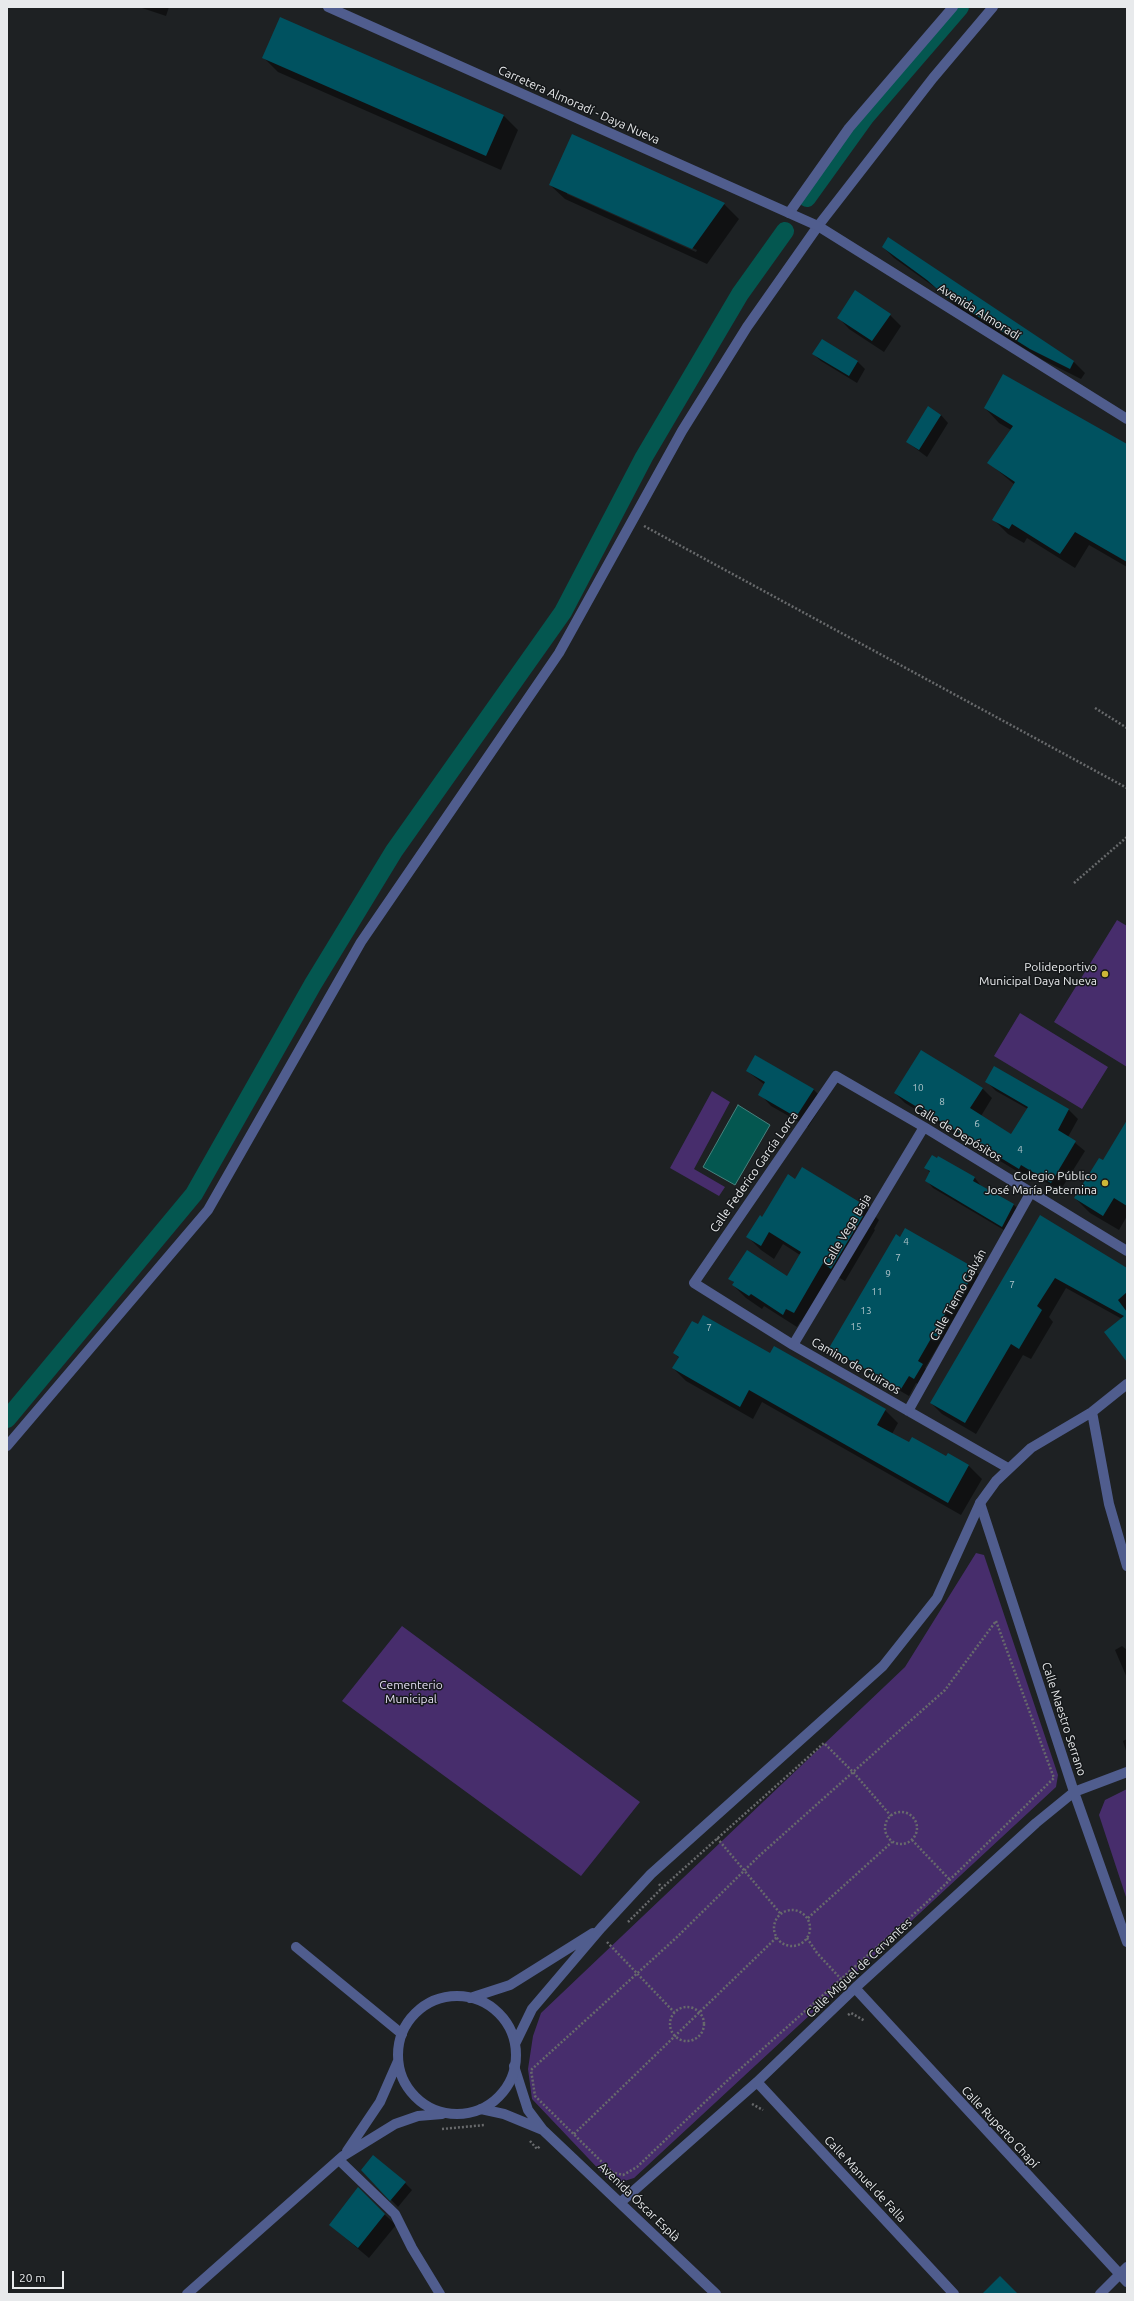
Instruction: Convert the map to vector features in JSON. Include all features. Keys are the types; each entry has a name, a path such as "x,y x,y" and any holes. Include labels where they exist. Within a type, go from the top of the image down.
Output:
{"street":[{"name":"Carretera Almoradí - Daya Nueva","path":"328,7 818,226"},
{"path":"789,213 849,128 953,7"},
{"path":"7,1446 208,1210 361,942 559,653 682,431 747,327 818,226 933,78 993,7"},
{"name":"Avenida Almoradí","path":"818,226 1127,419"},
{"name":"Calle de Depósitos","path":"836,1076 924,1127 1127,1251"},
{"name":"Calle Federico García Lorca","path":"694,1283 836,1076"},
{"name":"Calle Vega Baja","path":"793,1345 924,1127"},
{"name":"Calle Tierno Galván","path":"908,1411 1031,1192"},
{"name":"Camino de Guiraos","path":"694,1283 793,1345 1008,1468"},
{"path":"515,2044 532,2009 601,1928 651,1874 883,1666 937,1598 980,1503 996,1481 1008,1468 1031,1448 1092,1412 1127,1384"},
{"path":"1092,1412 1109,1504 1127,1566"},
{"name":"Calle Maestro Serrano","path":"980,1503 1074,1792 1127,1942"},
{"name":"Calle Miguel de Cervantes","path":"621,2202 757,2082 855,1988 1036,1823 1074,1792 1127,1772"},
{"path":"470,1998 510,1985 601,1928"},
{"path":"296,1947 402,2034"},
{"name":"Calle Ruperto Chapí","path":"855,1988 1123,2270 1127,2282"},
{"path":"187,2294 341,2158 395,2124 418,2116 446,2113 463,2114 480,2109 496,2099 508,2084 514,2066 515,2044 509,2028 500,2014 486,2004 470,1998 455,1996 440,1998 424,2006 411,2018 402,2034 398,2047 398,2061 403,2079 413,2096 428,2107 446,2113"},
{"path":"341,2158 380,2102 398,2061"},
{"name":"Avenida Óscar Esplà","path":"514,2066 528,2110 546,2133 621,2202 716,2294"},
{"name":"Calle Manuel de Falla","path":"757,2082 954,2294"},
{"name":"Avenida Óscar Esplà","path":"480,2109 504,2114 546,2133"},
{"path":"341,2158 396,2214 412,2248 440,2294"},
{"path":"1100,2294 1123,2270"}],"path":[{"path":"632,520 1127,788"},
{"path":"1096,708 1127,728"},
{"path":"1074,883 1127,837"},
{"path":"996,1621 1054,1778 950,1880 729,2079 637,2167 623,2175 612,2172 535,2096 531,2070 676,1938 744,1872 854,1773 944,1690 996,1621"},
{"path":"624,1926 662,1888 824,1743 854,1773 891,1816"},
{"path":"901,1812 912,1817 916,1828 912,1840 903,1844 892,1842 885,1831 887,1820 891,1816 901,1812"},
{"path":"717,1838 780,1914"},
{"path":"912,1840 950,1880"},
{"path":"808,1918 892,1842"},
{"path":"651,1874 662,1888"},
{"path":"792,1909 804,1913 808,1918 811,1926 808,1938 801,1944 794,1946 782,1943 777,1937 774,1925 780,1914 792,1909"},
{"path":"612,1937 607,1942 674,2012"},
{"path":"574,2134 777,1937"},
{"path":"808,1938 817,1953 841,1979"},
{"path":"683,2007 689,2007 699,2012 704,2026 699,2037 685,2042 674,2036 669,2024 674,2012 683,2007"},
{"path":"528,2138 537,2149 546,2133 562,2122"},
{"path":"435,2129 448,2130 487,2124"}],"green space":[{"name":"Polideportivo Municipal Daya Nueva","path":"1117,920 1127,926 1127,1067 1054,1022"},
{"path":"1020,1013 1108,1067 1082,1109 994,1056"},
{"path":"712,1091 730,1102 694,1169 725,1187 719,1196 670,1168"},
{"path":"976,1553 984,1555 1058,1775 1056,1787 634,2178 621,2182 607,2178 532,2099 528,2069 533,2036 541,2013 905,1667"},
{"name":"Cementerio Municipal","path":"402,1626 640,1802 581,1876 342,1701"},
{"path":"1127,1789 1127,1900 1099,1815 1105,1800"}],"shaded area":[{"path":"738,1105 770,1125 735,1185 703,1167"}],"building":[{"path":"280,17 504,115 486,156 262,58"},
{"path":"572,134 725,203 692,249 549,185"},
{"path":"888,237 1074,361 1070,369 1030,349 945,296 927,280 882,247"},
{"path":"855,290 891,314 872,341 837,318"},
{"path":"822,339 858,361 849,376 812,354"},
{"path":"1003,374 1127,444 1127,562 1075,532 1060,554 1012,524 1009,529 992,520 1015,482 987,463 1013,426 984,408"},
{"path":"928,406 941,415 919,450 906,442"},
{"path":"921,1050 983,1088 970,1108 1011,1134 1028,1107 985,1082 994,1066 1069,1109 1058,1130 1076,1141 1051,1183 1021,1165 1019,1169 894,1093"},
{"path":"755,1055 814,1089 796,1117 758,1095 765,1082 746,1071"},
{"name":"Colegio Público José María Paternina","path":"1127,1120 1127,1206 1114,1198 1103,1216 1074,1198 1099,1158 1103,1160"},
{"path":"932,1155 937,1158 938,1156 975,1177 973,1181 1014,1204 1002,1227 925,1181 930,1171 924,1168"},
{"path":"802,1167 866,1206 861,1215 863,1216 831,1269 823,1263 794,1313 786,1309 783,1315 751,1294 749,1296 732,1285 734,1282 728,1279 747,1250 787,1276 801,1252 769,1232 761,1246 746,1237 760,1215 762,1217 788,1174 795,1179"},
{"path":"1040,1215 1127,1268 1127,1292 1118,1300 1127,1312 1127,1362 1104,1332 1124,1316 1055,1278 1037,1306 1042,1310 1019,1349 1011,1344 965,1423 930,1403"},
{"path":"905,1228 973,1267 965,1280 968,1283 961,1296 957,1294 941,1321 946,1323 938,1337 933,1335 918,1361 923,1364 914,1379 909,1376 901,1389 829,1348 896,1234 900,1237"},
{"path":"703,1315 770,1353 774,1346 886,1409 877,1425 909,1442 912,1437 946,1456 948,1453 969,1465 948,1503 749,1390 740,1407 672,1368 679,1357 673,1353 692,1321 698,1324"},
{"path":"373,2155 406,2182 390,2201 361,2170"},
{"path":"358,2187 385,2214 358,2248 329,2225"},
{"path":"1000,2276 1018,2294 982,2294"}],"waterway":[{"path":"807,198 866,116 960,7"},
{"path":"7,1419 194,1194 313,984 394,851 563,612 644,457 740,294 785,231"}],"place":[{"name":"Polideportivo Municipal Daya Nueva","path":"1105,974"},
{"name":"Colegio Público José María Paternina","path":"1105,1183"}]}
